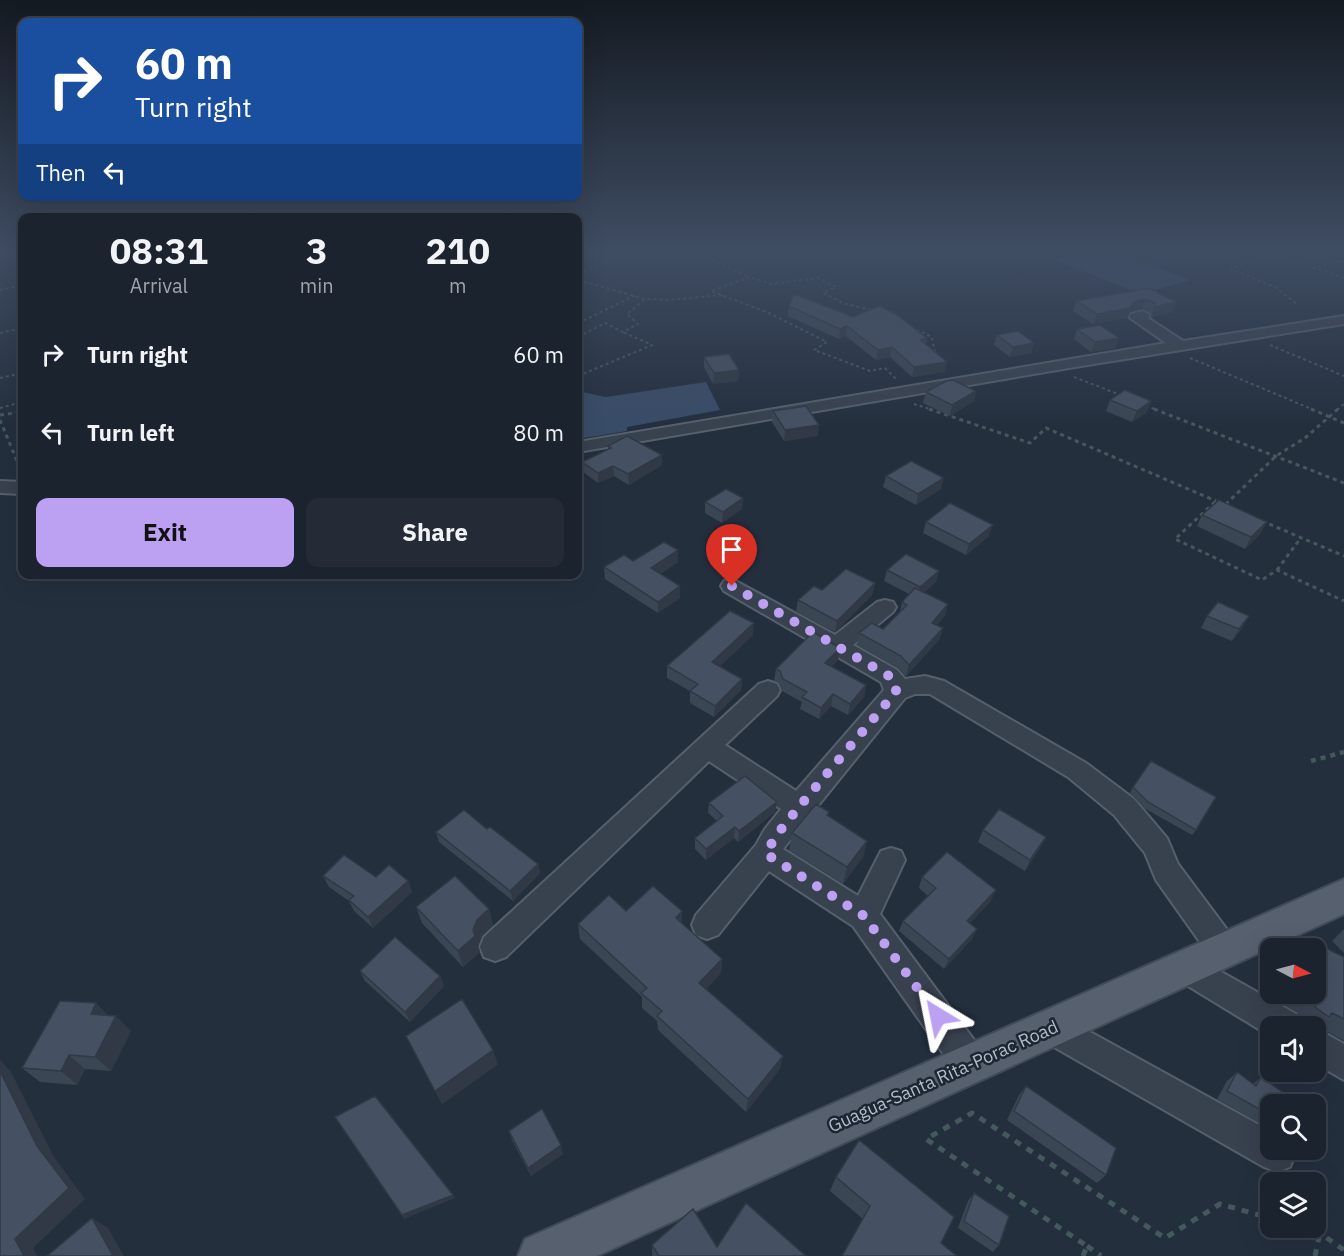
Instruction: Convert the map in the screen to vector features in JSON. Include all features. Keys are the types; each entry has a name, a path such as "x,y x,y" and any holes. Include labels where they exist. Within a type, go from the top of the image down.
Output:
{"main road":[{"name":"Guagua-Santa Rita-Porac Road","path":"571,1251 971,1064 1344,896"}],"street":[{"path":"1133,317 1182,351"},
{"path":"582,446 1019,371 1182,351 1344,320"},
{"path":"0,487 18,488"},
{"path":"732,586 889,676 896,684 896,692"},
{"path":"837,646 885,607"},
{"path":"707,925 766,854 775,837 799,807 896,692 909,685 924,684 936,687 1077,770 1124,807 1157,847 1166,871 1224,950"},
{"path":"495,947 768,690"},
{"path":"707,746 799,807"},
{"path":"766,854 864,916 971,1064"},
{"path":"864,916 891,860"},
{"path":"1186,967 1267,1016"},
{"path":"1052,1027 1260,1144"},
{"path":"1326,1052 1344,1063"}],"path":[{"path":"582,321 608,309"},
{"path":"623,332 638,324 627,314 633,309"},
{"path":"758,309 827,342 814,350 870,371 885,369 903,386"},
{"path":"870,309 882,313"},
{"path":"582,335 605,323 652,345 582,374"},
{"path":"902,323 932,337 935,354 942,360"},
{"path":"0,332 18,329"},
{"path":"1264,343 1344,376"},
{"path":"1182,351 1344,423"},
{"path":"1065,373 1126,398"},
{"path":"0,378 18,374"},
{"path":"1136,402 1344,483"},
{"path":"0,408 18,403"},
{"path":"912,404 1030,443 1046,428 1236,509"},
{"path":"1225,505 1276,456 1331,417 1344,404"},
{"path":"18,413 0,417 18,463"},
{"path":"1216,501 1175,539 1262,580 1277,570 1300,539"},
{"path":"1257,519 1344,556"},
{"path":"1277,570 1344,601"},
{"path":"1311,761 1344,752"},
{"path":"1101,1256 926,1138 972,1113 1165,1238 1220,1204 1260,1215"},
{"path":"1326,1237 1344,1250"},
{"path":"1315,1256 1319,1238"},
{"path":"1083,1256 1087,1246"}],"water":[{"path":"706,382 720,410 627,427 627,431 582,438 582,392 606,397"}],"building":[{"path":"795,309 831,309 853,317 873,309 885,309 896,314 927,338 921,340 947,362 914,367 892,347 878,350 847,326 840,329"},
{"path":"1088,309 1127,309 1097,314"},
{"path":"1100,325 1119,338 1095,342 1077,329"},
{"path":"1018,331 1034,343 1013,347 997,335"},
{"path":"729,354 739,370 714,373 704,357"},
{"path":"953,380 976,391 952,405 926,392 946,381"},
{"path":"1125,390 1151,401 1137,411 1110,400"},
{"path":"806,406 819,425 785,430 773,411"},
{"path":"627,436 662,455 628,474 613,466 598,473 582,462 611,448 608,446"},
{"path":"911,461 944,478 918,494 886,476"},
{"path":"726,489 743,498 723,512 705,502"},
{"path":"1219,500 1267,522 1251,537 1202,515"},
{"path":"950,503 993,525 969,544 926,522"},
{"path":"664,542 678,550 651,568 680,586 658,602 604,567 624,555 633,561"},
{"path":"906,554 939,571 920,587 887,570"},
{"path":"846,569 875,583 837,621 798,600 814,586 822,590"},
{"path":"915,588 948,604 932,623 943,628 909,665 901,656 859,633 872,623 883,629 907,605 902,602"},
{"path":"1218,602 1249,616 1239,629 1207,616"},
{"path":"730,611 754,623 712,662 742,679 715,706 690,691 698,684 667,666"},
{"path":"813,632 840,648 825,663 866,685 850,704 833,694 821,708 802,697 807,692 783,679 780,671 776,669"},
{"path":"1151,761 1216,797 1196,830 1148,802 1133,787"},
{"path":"745,776 777,802 739,831 735,827 706,849 695,838 723,816 709,803"},
{"path":"816,804 829,812 827,815 867,841 847,867 792,833"},
{"path":"999,809 1046,837 1030,860 983,830"},
{"path":"464,810 538,864 510,891 436,832"},
{"path":"947,852 996,890 967,921 977,929 949,959 903,921 936,888 922,877"},
{"path":"344,855 376,877 389,865 408,881 368,917 349,900 354,896 323,876"},
{"path":"455,876 489,909 477,920 473,930 475,936 458,951 416,907"},
{"path":"653,886 682,911 676,918 722,959 699,983 783,1056 748,1099 657,1016 662,1011 641,993 647,988 578,924 609,895 626,911"},
{"path":"395,937 440,976 405,1012 360,971"},
{"path":"1326,948 1344,957 1344,1019 1332,1013 1329,1017 1316,1008 1314,1004 1326,1004"},
{"path":"462,999 493,1050 435,1091 406,1036"},
{"path":"60,1001 96,1003 91,1014 116,1016 95,1057 69,1055 61,1071 22,1068"},
{"path":"0,1071 37,1146 69,1188 15,1239 24,1256 0,1256"},
{"path":"1237,1072 1256,1086 1260,1079 1260,1082 1268,1082 1286,1094 1260,1094 1260,1109 1227,1091"},
{"path":"1026,1086 1116,1148 1106,1175 1014,1111"},
{"path":"375,1096 453,1195 402,1215 335,1117"},
{"path":"542,1109 561,1145 528,1168 509,1131"},
{"path":"859,1140 954,1217 941,1243 957,1256 842,1256 870,1206 836,1177"},
{"path":"974,1193 1009,1216 999,1245 964,1221"},
{"path":"746,1203 806,1256 659,1256 652,1245 693,1209 717,1247"},
{"path":"92,1218 113,1256 47,1256"}],"route":[{"path":"732,586 889,676 896,684 896,692 799,807 775,837 766,854 781,866 864,916 938,1016"}]}
